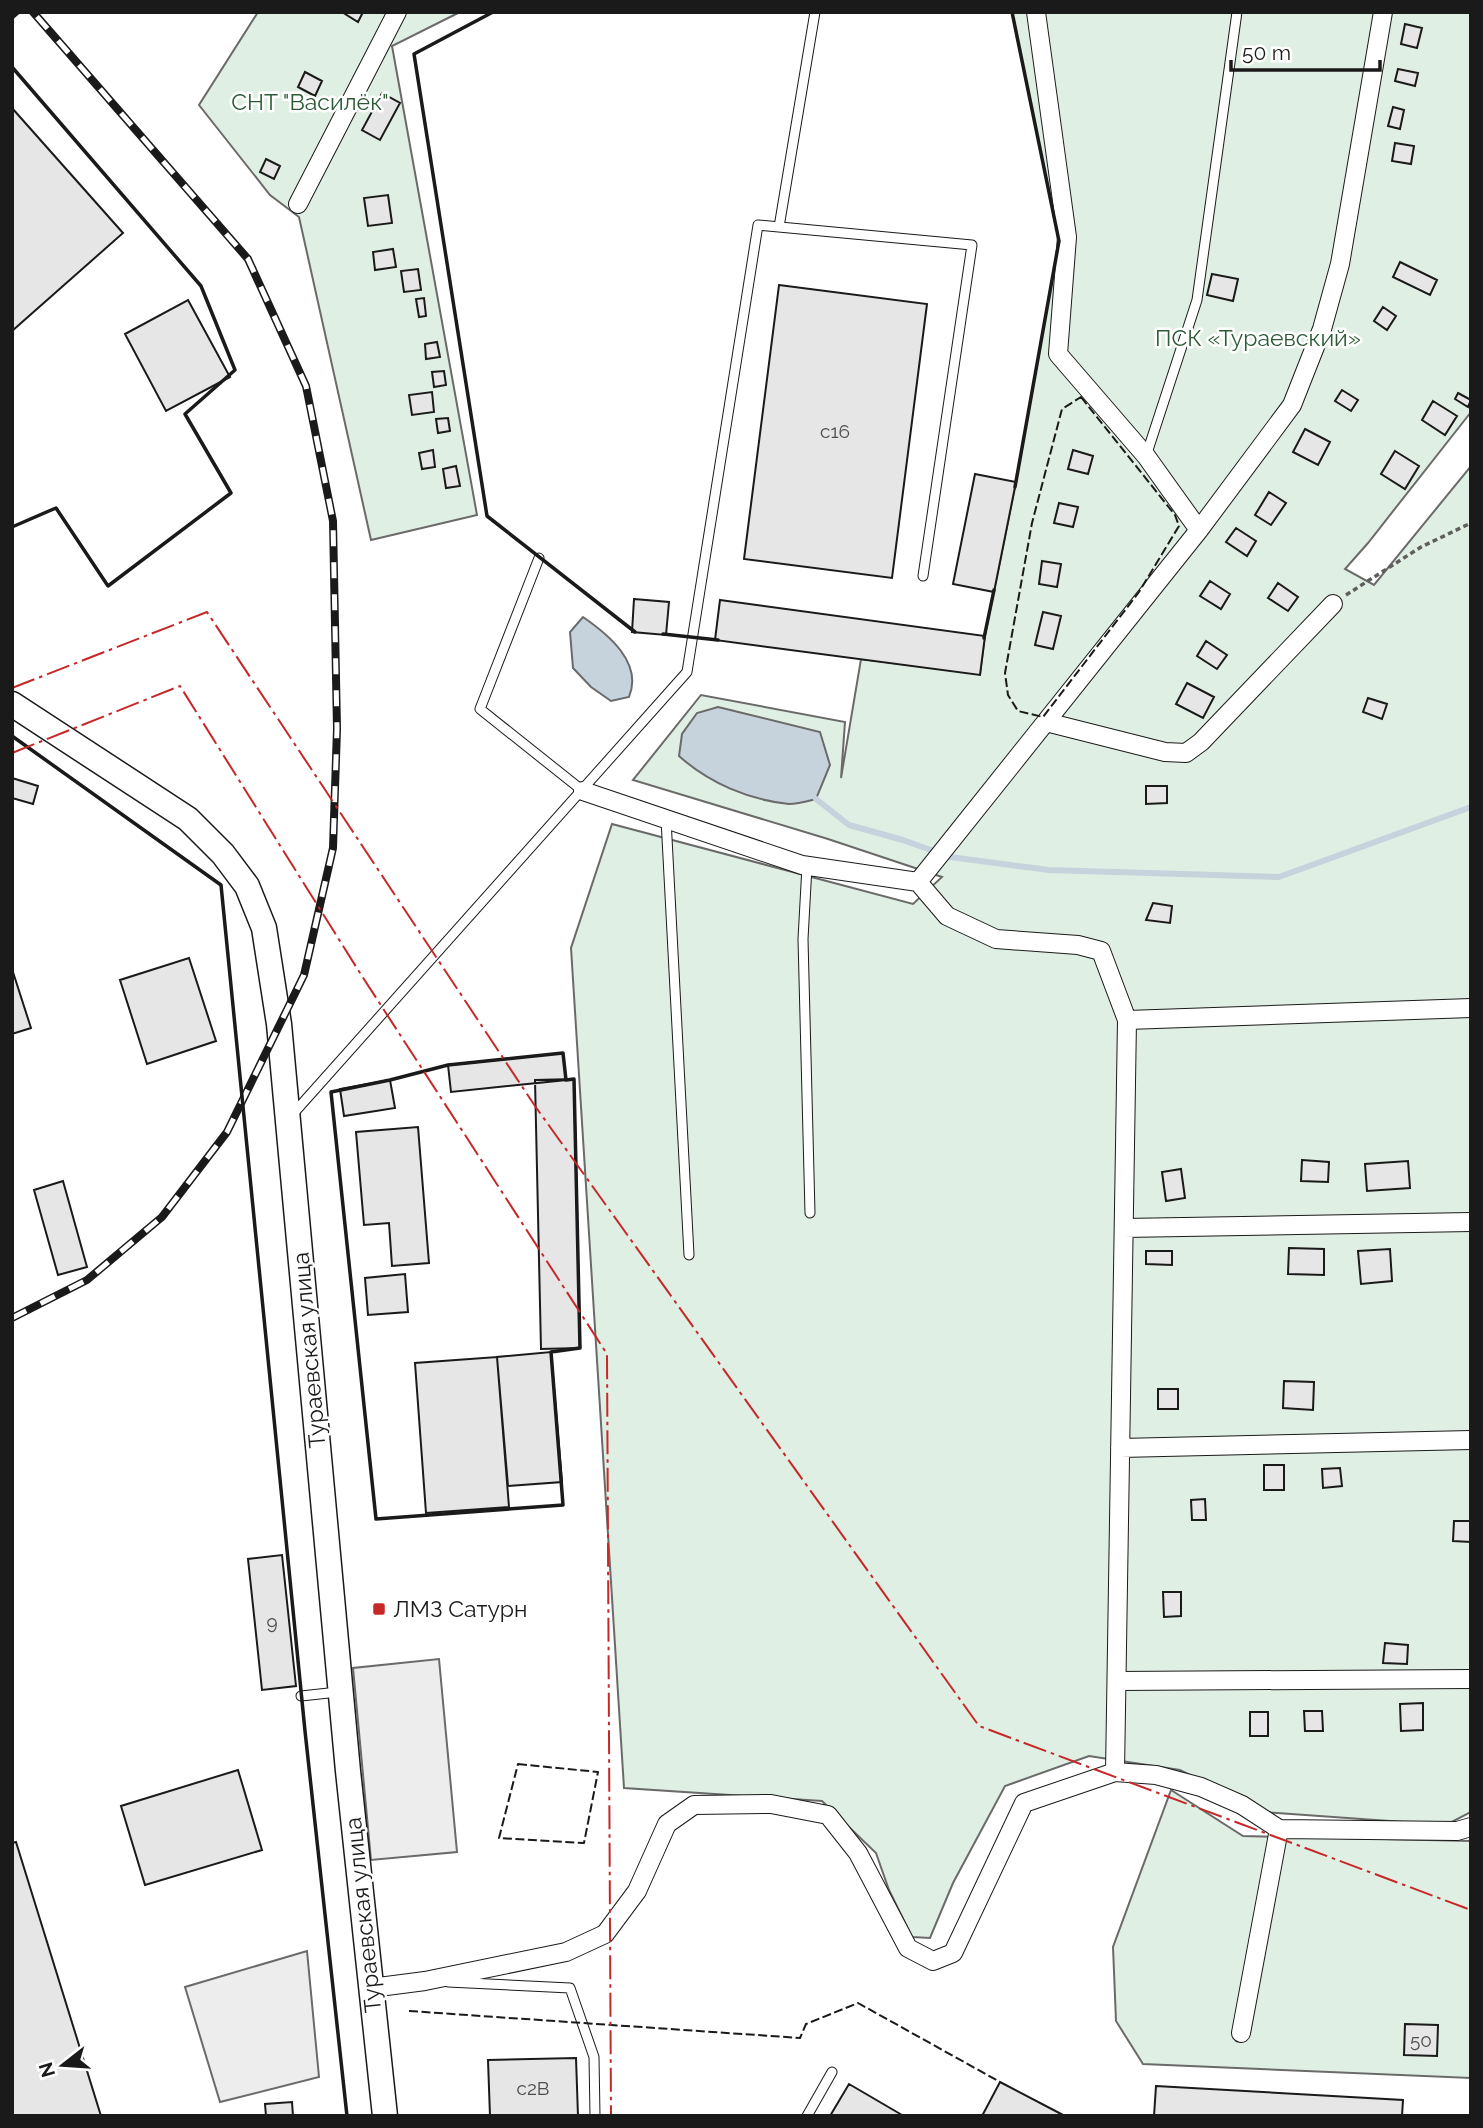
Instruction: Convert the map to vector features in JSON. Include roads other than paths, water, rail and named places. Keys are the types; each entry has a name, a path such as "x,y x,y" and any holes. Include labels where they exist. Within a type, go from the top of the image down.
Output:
{"main road":[{"name":"Тураевская улица","path":"12,704 188,819 223,853 247,886 264,928 279,1024 289,1119 341,1692 385,2116"}],"street":[{"path":"298,204 397,12"},
{"path":"1036,12 1067,237 1058,354 1146,456 1199,530"},
{"path":"918,882 1199,530 1292,405 1322,330 1340,264 1383,12"},
{"path":"1046,722 1165,752 1186,753 1201,742 1333,604"},
{"path":"583,791 807,866 918,882 947,916 996,939 1078,945 1101,951 1127,1020 1115,1772"},
{"path":"1127,1020 1471,1008"},
{"path":"1124,1227 1471,1223"},
{"path":"1120,1448 1471,1440"},
{"path":"1117,1681 1471,1679"},
{"path":"370,1988 425,1981 566,1952 605,1934 637,1891 667,1824 694,1805 771,1804 828,1815 859,1853 908,1948 933,1962 954,1953 1024,1803 1115,1772 1156,1775 1201,1787 1242,1805 1279,1829 1457,1831 1471,1828"},
{"path":"1241,2034 1279,1829"}],"lane":[{"path":"779,227 816,12"},
{"path":"1146,456 1197,300 1237,12"},
{"path":"289,1119 687,672 758,225 972,244 923,576"},
{"path":"539,558 480,709 583,791"},
{"path":"666,819 689,1255"},
{"path":"807,866 803,939 810,1213"},
{"path":"301,1696 341,1692"},
{"path":"425,1981 570,1988 594,2057 595,2116"},
{"path":"807,2116 832,2072"}],"waterway":[{"path":"816,799 849,825 950,857 1049,870 1279,877 1471,807"}],"railway":[{"path":"12,1318 87,1280 162,1217 227,1132 304,975 333,848 337,729 333,521 306,386 248,259 33,12"}],"place":[{"name":"ЛМЗ Сатурн","path":"379,1609"}],"park label":[{"name":"СНТ \"Василёк\"","path":"310,102"},
{"name":"ПСК «Тураевский»","path":"1258,338"}]}
